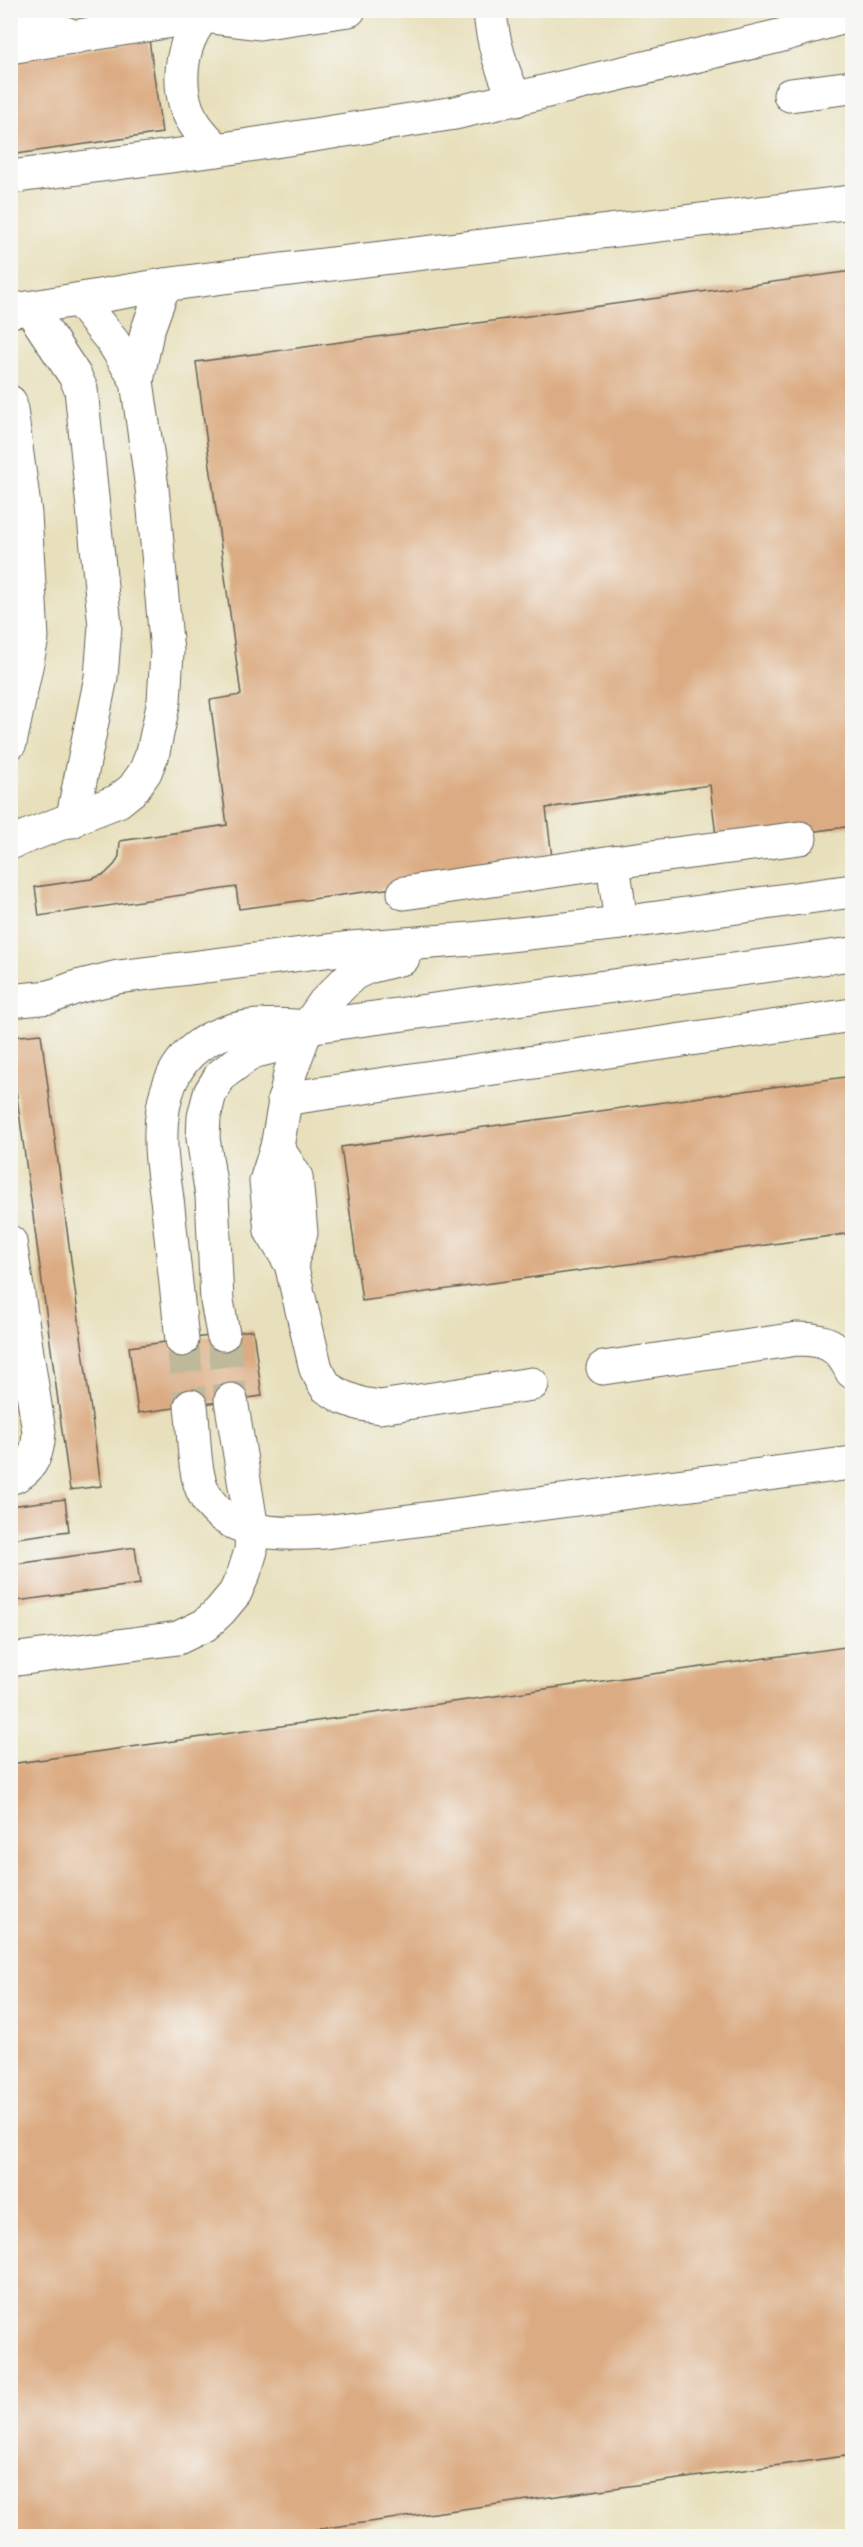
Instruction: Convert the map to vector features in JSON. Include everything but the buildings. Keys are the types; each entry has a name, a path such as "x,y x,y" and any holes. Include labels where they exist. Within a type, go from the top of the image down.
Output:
{"lane":[{"path":"16,10 35,21 77,37"},
{"path":"10,47 208,13 259,23 349,10"},
{"path":"490,10 491,33 499,60 516,100"},
{"path":"208,13 188,43 181,67 183,93 192,121 217,150"},
{"path":"10,177 217,150 455,112 516,100 779,36 852,15"},
{"path":"790,95 852,87"},
{"path":"20,309 164,285 852,202"},
{"path":"10,843 72,821 118,801 133,789 145,772 153,752 164,701 167,652 152,488 137,381 147,332 164,285"},
{"path":"79,300 113,342 137,381"},
{"path":"20,309 75,376 81,389 105,626 101,677 72,821"},
{"path":"10,402 25,514 32,638 10,743"},
{"path":"404,893 613,862 800,838"},
{"path":"613,862 621,923"},
{"path":"10,1001 50,997 77,987 118,977 350,948 472,939 621,923 852,891"},
{"path":"472,939 368,967 353,974 324,1003 307,1027 290,1073 277,1147 296,1177 301,1233 291,1264 316,1370 326,1386 342,1397 361,1404 380,1407 532,1384"},
{"path":"182,1340 160,1145 167,1087 183,1058 198,1044 240,1028 277,1023 307,1027 852,954"},
{"path":"284,1099 852,1015"},
{"path":"223,1334 217,1301 212,1196 203,1138 204,1118 210,1093 221,1075 236,1062 252,1052 277,1046 307,1027"},
{"path":"164,1172 217,1301"},
{"path":"10,1242 39,1432 38,1448 30,1465 20,1475 10,1478"},
{"path":"603,1368 797,1339 815,1339 832,1345 845,1357 852,1372"},
{"path":"10,1660 178,1638 191,1633 220,1611 235,1593 251,1551 252,1529 231,1400"},
{"path":"191,1406 198,1477 211,1504 227,1520 276,1534 325,1532 852,1463"}],"tunnel":[{"path":"223,1334 231,1400"},
{"path":"182,1340 191,1406"}]}
